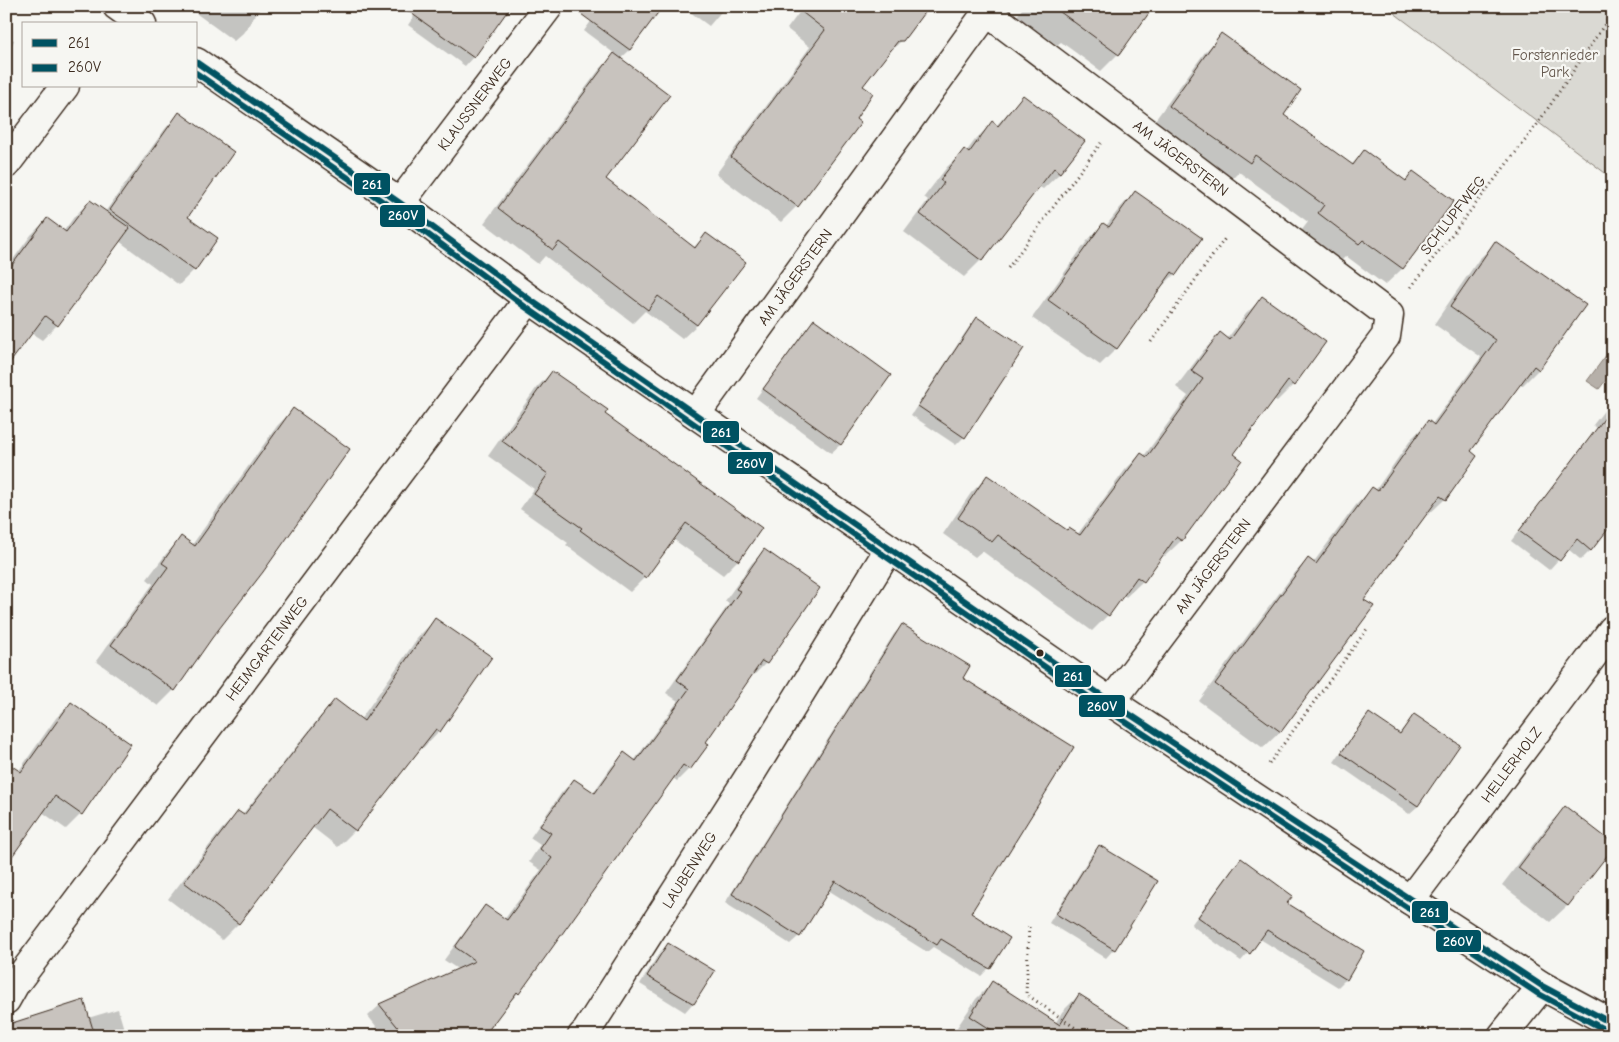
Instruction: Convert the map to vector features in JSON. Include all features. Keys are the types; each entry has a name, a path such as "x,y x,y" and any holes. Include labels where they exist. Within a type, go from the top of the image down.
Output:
{"street":[{"path":"107,22 115,6 139,22"},
{"name":"KLAUSSNERWEG","path":"400,203 549,6"},
{"name":"AM JÄGERSTERN","path":"696,414 987,12 1389,315 1386,336 1111,702"},
{"path":"198,63 400,203 529,299 1111,702 1542,986 1613,1024"},
{"path":"6,164 63,88"},
{"name":"HEIMGARTENWEG","path":"6,1000 15,984 529,299"},
{"name":"LAUBENWEG","path":"582,1036 750,776 889,549"},
{"name":"HELLERHOLZ","path":"1410,900 1613,629"},
{"path":"1502,1036 1542,986"}],"path":[{"name":"SCHLUPFWEG","path":"1389,315 1534,129 1613,12"},
{"path":"1008,268 1122,114"},
{"path":"1151,342 1246,207"},
{"path":"1248,793 1367,629"},
{"path":"1029,927 1026,994 1087,1036"}],"green space":[{"name":"Forstenrieder Park","path":"1385,6 1613,6 1613,179"}],"shaded area":[{"path":"1613,346 1613,371 1599,389 1587,381"}],"building":[{"path":"401,6 511,6 474,58"},
{"path":"570,6 663,6 630,50"},
{"path":"794,6 929,6 903,41 898,41 863,86 873,93 856,119 861,123 798,207 731,157 825,30"},
{"path":"1052,6 1154,6 1119,55"},
{"path":"1221,33 1301,90 1284,115 1353,165 1364,150 1406,181 1413,171 1454,201 1403,269 1363,240 1359,244 1318,213 1324,205 1255,155 1250,163 1169,106"},
{"path":"614,53 670,95 606,179 695,248 706,233 746,262 697,325 658,296 648,310 559,242 553,250 498,208"},
{"path":"1023,95 1085,141 1060,173 1054,168 982,261 920,214 944,183 940,180 964,149 969,153 992,121 998,126"},
{"path":"179,112 234,152 188,217 218,238 195,271 110,210"},
{"path":"1135,191 1202,238 1176,275 1172,272 1117,349 1048,300 1103,223 1109,227"},
{"path":"90,200 130,228 58,326 45,316 6,368 6,273 47,218 66,232"},
{"path":"1495,241 1586,305 1539,370 1534,366 1471,451 1477,456 1446,500 1440,496 1364,600 1374,606 1281,732 1215,684 1308,558 1316,564 1372,487 1378,491 1428,420 1434,425 1496,340 1450,307"},
{"path":"1262,296 1326,342 1294,386 1288,381 1234,454 1242,460 1182,541 1176,537 1144,582 1137,577 1109,616 998,535 992,542 958,518 987,475 1067,530 1069,528 1080,535 1141,453 1147,457 1203,379 1191,371 1220,332 1230,340"},
{"path":"977,317 1024,348 965,438 918,406"},
{"path":"814,319 891,375 841,445 763,389"},
{"path":"552,371 608,410 605,414 762,528 739,561 686,523 646,578 580,530 582,528 534,494 548,474 502,441"},
{"path":"1613,407 1613,523 1591,551 1577,539 1560,561 1519,531"},
{"path":"293,408 350,449 263,572 212,638 175,691 111,645 168,567 162,563 181,536 195,546"},
{"path":"764,549 820,588 767,664 762,661 706,742 709,744 690,770 683,765 519,994 517,992 484,1036 405,1036 379,1004 475,961 455,947 485,905 507,920 552,858 540,849 551,833 540,826 574,779 595,793 624,752 636,761 689,689 677,680 740,591 736,589"},
{"path":"435,618 492,657 440,732 436,729 356,831 327,809 239,924 184,882 238,811 244,815 335,699 364,721"},
{"path":"902,624 970,666 963,678 1074,747 971,913 1010,938 990,969 941,939 937,945 835,881 800,937 732,894"},
{"path":"71,702 131,744 82,815 55,796 6,865 6,762 21,772"},
{"path":"1369,713 1400,734 1414,714 1460,745 1418,806 1341,753"},
{"path":"1565,806 1613,843 1613,848 1568,906 1518,868"},
{"path":"1099,845 1158,881 1115,950 1056,914"},
{"path":"1241,858 1293,896 1287,903 1364,951 1347,980 1267,930 1250,954 1198,917"},
{"path":"668,943 715,971 694,1004 647,976"},
{"path":"992,981 1060,1025 1079,994 1145,1036 1001,1036 970,1016"},
{"path":"84,1000 95,1036 6,1036 6,1025"}],"transit line":[{"name":"261","path":"198,63 400,203 529,299 1111,702 1542,986 1613,1024"},
{"name":"260V","path":"198,74 395,210 524,306 1106,709 1537,993 1609,1032"}]}
